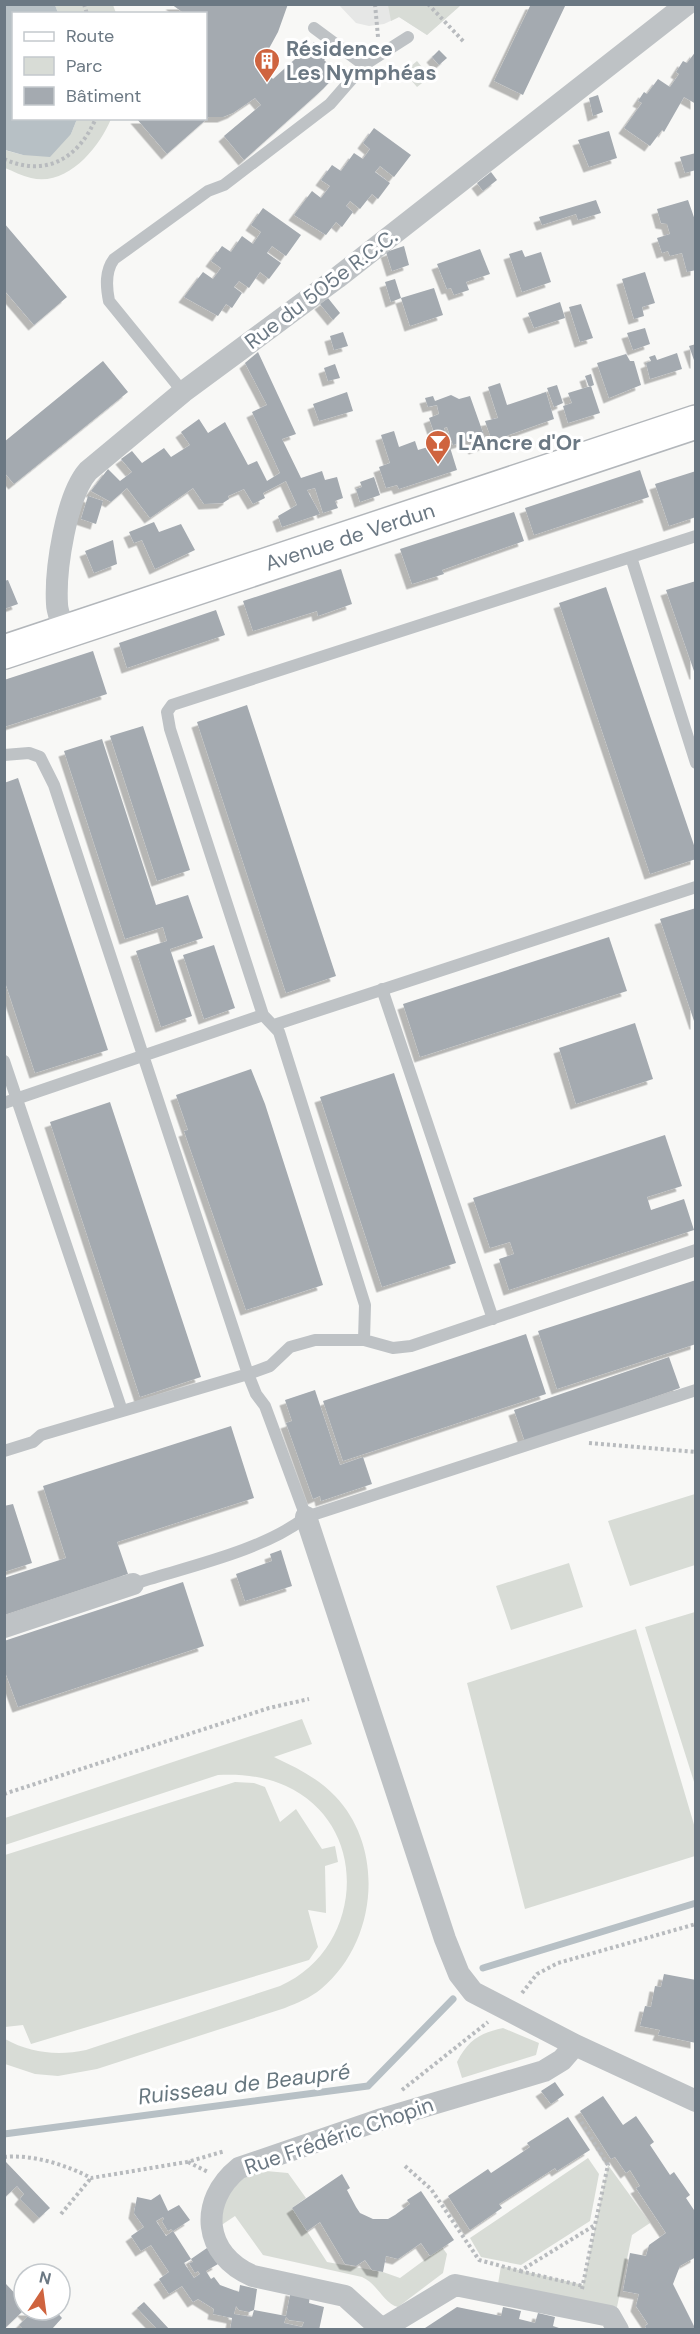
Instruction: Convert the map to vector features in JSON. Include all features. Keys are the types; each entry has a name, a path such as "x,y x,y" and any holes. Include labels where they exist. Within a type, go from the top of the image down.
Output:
{"main road":[{"name":"Avenue de Verdun","path":"4,652 696,422"}],"street":[{"name":"Rue du 505e R.C.C.","path":"64,631 57,605 66,525 77,485 101,459 183,392 337,278 687,4"},
{"path":"306,1517 459,1974 473,1992 509,2012 574,2045 696,2101"},
{"path":"4,1627 133,1584"},
{"name":"Rue Frédéric Chopin","path":"574,2045 562,2060 543,2071 382,2119 239,2168 225,2180 215,2197 211,2226 217,2243 227,2259 239,2270 253,2276 345,2296 377,2325 384,2328 455,2285 578,2310"},
{"path":"578,2310 609,2316 618,2330"}],"lane":[{"path":"314,28 364,65"},
{"path":"183,392 109,300 106,288 109,266 114,259 208,191 224,185 330,104 364,65 408,37"},
{"path":"364,1340 365,1305 279,1032 274,1024 263,1015 170,729 167,712 172,705 696,536"},
{"path":"631,557 696,763"},
{"path":"4,755 29,753 40,757 46,766 248,1374 256,1394 266,1406 306,1517"},
{"path":"274,1024 696,887"},
{"path":"382,989 493,1319"},
{"path":"11,1101 263,1015"},
{"path":"4,1061 11,1101 122,1411"},
{"path":"4,1451 33,1442 41,1435 248,1374 270,1366 290,1347 307,1342 364,1340 393,1348 411,1346 696,1250"},
{"path":"133,1584 265,1541 291,1529 306,1517 696,1390"}],"path":[{"path":"375,4 380,54"},
{"path":"428,4 464,42"},
{"path":"4,159 37,167 56,163 77,150 95,120"},
{"path":"556,1436 595,1445 696,1452"},
{"path":"4,1794 269,1708 309,1700"},
{"path":"400,2091 473,2032 509,2012 537,1974 544,1969 696,1924"},
{"path":"578,2310 608,2164 579,2118"},
{"path":"4,2157 42,2160 78,2171 91,2178 187,2162 231,2149"},
{"path":"405,2166 431,2189 479,2260 583,2286"},
{"path":"61,2214 91,2178"},
{"path":"520,2271 596,2225"}],"shaded area":[{"path":"4,5 55,5 58,12 12,12 12,120 77,120 71,134 50,157 23,155 5,150"},
{"path":"339,5 461,5 427,35 399,17 384,24 369,26 356,23"}],"green space":[{"path":"388,4 461,5 427,35 399,17 391,21"},
{"path":"55,5 113,5 116,12 58,12"},
{"path":"417,61 430,77 417,87 404,72"},
{"path":"77,120 111,120 90,153 69,171 57,177 44,179 28,177 5,168 4,150 23,155 71,134"},
{"path":"695,1494 695,1565 630,1586 608,1521"},
{"path":"569,1563 583,1607 511,1630 496,1586"},
{"path":"696,1612 695,1785 645,1627"},
{"path":"636,1629 695,1828 695,1856 525,1909 467,1683"},
{"path":"302,1719 312,1744 274,1757 299,1769 335,1796 351,1818 362,1842 368,1868 368,1895 363,1922 354,1947 340,1970 317,1992 285,2008 97,2069 58,2076 35,2074 5,2064 5,2039 44,2052 65,2053 86,2050 280,1986 308,1968 328,1945 341,1917 347,1887 344,1857 333,1828 314,1804 286,1786 269,1780 244,1775 218,1775 5,1845 5,1818"},
{"path":"235,1782 254,1783 265,1787 280,1822 296,1809 322,1849 335,1846 338,1862 325,1866 326,1913 308,1910 318,1947 309,1960 31,2044 23,2025 5,2027 5,1855"},
{"path":"503,2028 539,2043 536,2055 462,2078 457,2062 470,2043 481,2035"},
{"path":"588,2158 599,2174 590,2221 521,2265 481,2257 470,2238"},
{"path":"608,2165 650,2223 632,2235 617,2307 498,2284 501,2266 583,2285"},
{"path":"266,2171 288,2173 306,2198 292,2208 327,2262 383,2272 400,2278 442,2247 447,2254 443,2273 398,2307 388,2302 368,2280 362,2277 263,2255 235,2216 220,2226 220,2206 243,2176"}],"building":[{"name":"Résidence Les Nymphéas","path":"171,4 288,4 278,32 260,65 273,79 314,42 328,56 324,60 338,73 244,160 224,136 261,105 255,98 233,113 207,119 207,12 182,12"},
{"path":"531,4 566,4 523,95 494,81"},
{"path":"439,50 447,58 439,65 432,57"},
{"path":"696,51 696,104 684,97 664,132 662,130 650,146 624,128 642,103 638,101 644,92 647,94 658,79 670,87 679,74 676,72 683,61 687,63"},
{"path":"598,95 603,112 593,116 589,98"},
{"name":"Résidence Les Nymphéas","path":"138,120 206,120 167,154"},
{"path":"374,128 411,155 394,177 380,166 375,172 390,183 378,199 372,194 360,209 350,201 346,206 353,212 342,227 336,222 326,235 294,215 312,191 321,198 330,186 321,180 332,165 341,171 354,153 363,159 370,149 363,143"},
{"path":"609,131 617,158 589,167 578,140"},
{"path":"696,153 696,170 685,173 680,157"},
{"path":"491,172 497,180 483,191 477,183"},
{"path":"596,200 601,213 578,220 576,214 542,225 539,217"},
{"path":"688,200 696,223 696,270 687,272 682,253 670,256 668,251 662,253 657,238 670,234 667,224 661,223 657,209"},
{"path":"263,208 301,235 286,256 272,246 267,253 281,263 269,279 260,272 249,288 239,281 234,287 242,293 232,308 226,304 218,316 184,297 203,272 213,279 221,268 211,261 222,246 231,252 242,236 253,244 261,232 251,225"},
{"path":"4,223 67,297 34,325 4,290"},
{"path":"404,246 409,265 392,271 386,252"},
{"path":"480,249 490,274 466,282 469,290 454,295 451,288 447,289 437,264"},
{"path":"522,250 525,257 541,252 551,282 522,292 509,254"},
{"path":"645,272 655,303 642,307 644,316 634,319 622,279"},
{"path":"395,279 401,298 391,302 385,282"},
{"path":"434,288 443,315 410,326 401,298"},
{"path":"328,298 340,313 333,320 320,304"},
{"path":"560,302 565,318 534,328 528,313"},
{"path":"581,304 593,338 580,342 569,307"},
{"path":"645,328 650,344 633,350 627,333"},
{"path":"343,332 348,346 334,350 330,336"},
{"path":"696,344 696,363 695,363 689,346"},
{"path":"258,352 296,434 282,439 301,478 322,471 325,480 337,477 343,498 335,501 338,508 323,513 315,488 307,490 320,514 282,527 278,516 297,505 286,481 263,493 265,498 253,504 244,489 228,496 229,499 223,503 204,504 193,488 150,518 127,488 111,502 91,491 108,469 120,481 132,472 121,459 132,451 142,463 164,448 171,457 190,445 181,432 199,419 208,433 225,422 248,465 257,461 267,481 280,473 252,412 267,405 245,363"},
{"path":"625,352 630,361 634,361 641,385 609,398 597,363 626,354"},
{"path":"677,353 682,369 650,379 646,363 651,361 649,357 655,355 657,360"},
{"path":"103,361 128,392 14,484 4,472 4,442"},
{"path":"335,364 340,378 328,381 324,368"},
{"path":"591,374 594,385 589,387 585,376"},
{"path":"500,383 507,405 546,392 554,419 492,441 485,421 498,418 488,387"},
{"path":"557,385 563,403 554,407 547,388"},
{"path":"591,386 600,413 568,423 563,406 572,403 568,393"},
{"path":"347,392 353,411 319,421 313,404"},
{"path":"451,395 459,399 470,396 487,444 474,449 471,439 453,445 447,427 444,428 457,470 399,489 397,485 386,488 379,467 390,463 381,435 394,431 399,447 415,441 418,450 438,444 429,418 439,414 437,405 428,407 425,398 433,396 435,401"},
{"path":"640,470 649,497 534,535 525,508"},
{"path":"696,471 696,517 669,526 655,484"},
{"path":"374,477 380,495 360,502 356,489 362,487 360,482"},
{"path":"88,496 103,501 96,524 81,519"},
{"path":"514,512 524,541 442,570 444,574 412,584 400,549"},
{"path":"154,522 159,532 181,524 195,550 155,569 142,540 134,543 129,532"},
{"path":"113,540 117,564 94,573 85,551"},
{"path":"341,569 352,604 318,616 317,611 253,631 243,601"},
{"path":"8,580 18,604 4,609 4,581"},
{"path":"696,581 696,674 695,674 666,590"},
{"path":"606,587 696,851 696,859 650,874 559,603"},
{"path":"216,610 225,635 127,668 119,643"},
{"path":"93,651 107,694 4,727 4,680"},
{"path":"247,705 336,976 286,993 197,722"},
{"path":"143,726 190,870 157,881 110,736"},
{"path":"102,739 156,905 188,895 203,938 170,949 192,1016 161,1027 136,951 167,941 163,927 125,939 64,751"},
{"path":"18,778 108,1050 35,1073 4,979 4,783"},
{"path":"696,908 696,1024 695,1024 660,919"},
{"path":"609,937 627,991 420,1057 403,1004"},
{"path":"214,945 235,1008 204,1019 183,955"},
{"path":"635,1023 653,1079 576,1104 559,1048"},
{"path":"251,1069 265,1104 323,1285 246,1310 184,1131 188,1130 176,1095"},
{"path":"394,1073 456,1263 382,1287 320,1097"},
{"path":"110,1102 201,1377 140,1397 50,1122"},
{"path":"665,1135 682,1186 647,1197 651,1210 684,1199 694,1230 509,1290 499,1259 514,1254 510,1242 490,1248 473,1198"},
{"path":"696,1280 696,1344 557,1389 538,1331"},
{"path":"526,1334 546,1394 343,1461 323,1401"},
{"path":"669,1357 680,1388 525,1442 514,1410"},
{"path":"315,1390 340,1465 363,1457 372,1484 321,1501 320,1496 313,1499 286,1423 292,1421 285,1400"},
{"path":"231,1426 254,1498 117,1542 128,1574 4,1615 4,1578 66,1558 43,1486"},
{"path":"13,1504 32,1563 4,1572 4,1506"},
{"path":"281,1550 292,1586 245,1601 236,1574 272,1561 270,1554"},
{"path":"183,1582 204,1646 18,1707 4,1669 4,1641"},
{"path":"664,1974 696,1980 696,2043 658,2035 660,2030 640,2026 645,2006 651,2007 655,1986 661,1987"},
{"path":"555,2082 564,2095 551,2104 541,2091"},
{"path":"603,2096 623,2125 636,2116 654,2142 650,2145 670,2175 674,2172 690,2195 686,2198 696,2213 696,2257 680,2266 673,2284 696,2330 647,2330 645,2326 648,2324 636,2306 639,2294 623,2291 630,2253 646,2256 649,2245 666,2233 636,2188 640,2186 630,2170 626,2173 615,2157 611,2159 580,2111"},
{"path":"568,2117 590,2150 557,2171 555,2168 499,2204 502,2208 470,2230 448,2196 488,2169 491,2173 530,2147 527,2143"},
{"path":"6,2162 50,2208 39,2218 20,2199 24,2194 17,2186 4,2198"},
{"path":"342,2174 350,2188 347,2190 360,2213 373,2219 388,2219 395,2215 410,2204 407,2200 421,2191 454,2240 430,2256 421,2243 398,2259 386,2256 383,2272 372,2270 365,2260 356,2266 345,2264 320,2222 307,2231 292,2208"},
{"path":"160,2194 168,2211 179,2205 190,2220 173,2231 191,2259 207,2248 218,2264 206,2271 211,2279 214,2277 220,2285 239,2292 240,2285 257,2289 254,2310 286,2316 291,2290 310,2294 309,2303 324,2307 319,2330 230,2330 232,2318 213,2314 214,2309 198,2299 193,2302 182,2286 169,2294 159,2279 169,2272 151,2245 141,2251 131,2236 144,2227 134,2213 137,2197 151,2200","holes":["163,2217 162,2221 168,2231 171,2229 173,2231 166,2236 156,2221","191,2259 193,2262 189,2263 195,2273 198,2271 200,2274 194,2278 184,2263","236,2306 239,2310 249,2312 254,2310 252,2317 234,2314","286,2317 289,2320 304,2322 302,2327 284,2323"]},
{"path":"6,2284 12,2290 12,2321 4,2329"},
{"path":"144,2302 170,2330 158,2330 137,2308"},
{"path":"457,2307 501,2316 503,2307 521,2311 519,2319 535,2323 538,2313 555,2317 553,2326 565,2330 422,2330"},
{"path":"22,2322 58,2322 51,2330 24,2330 19,2325"}],"waterway":[{"name":"Ruisseau de Beaupré","path":"483,1968 696,1903"},
{"name":"Ruisseau de Beaupré","path":"4,2134 368,2086 453,1999"}],"place":[{"name":"Résidence Les Nymphéas","path":"267,84"},
{"name":"L'Ancre d'Or","path":"438,466"}]}
